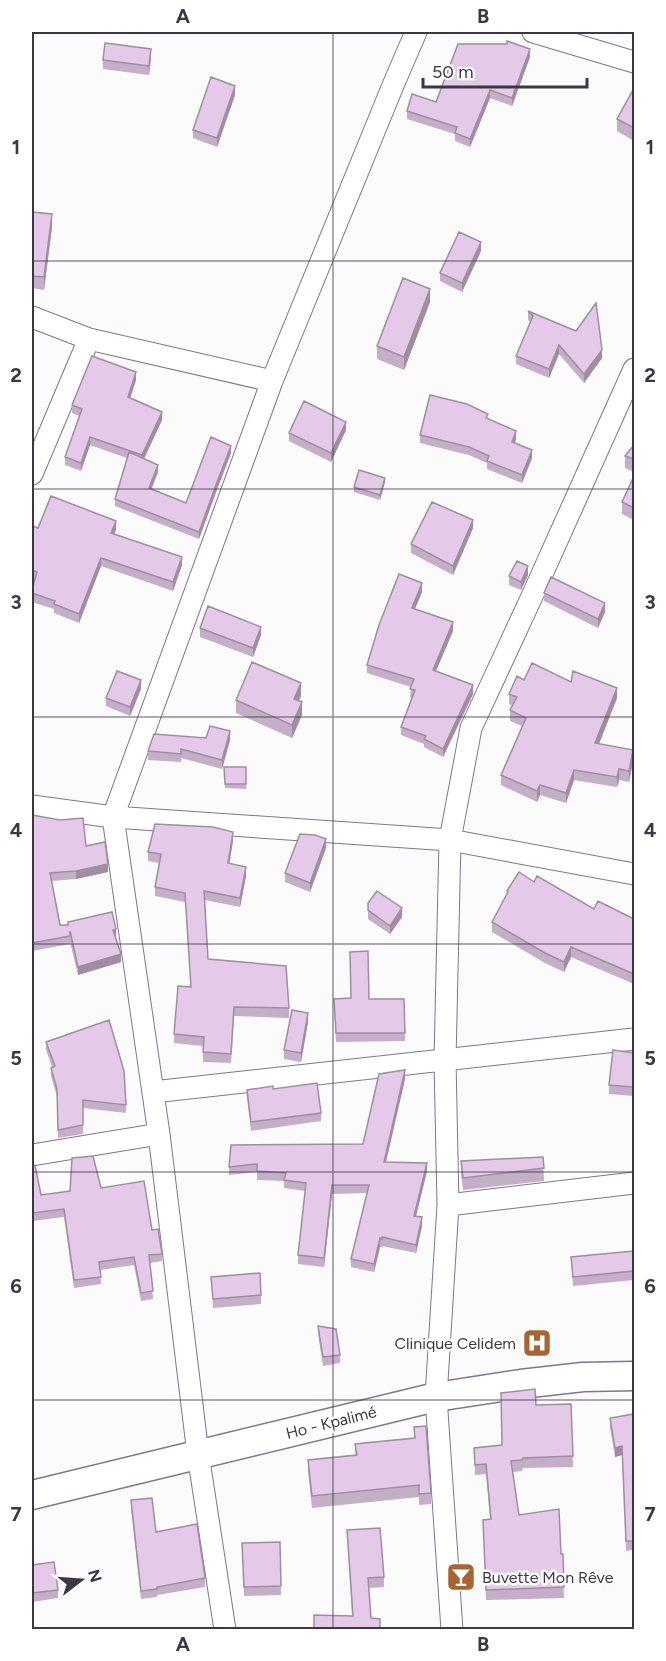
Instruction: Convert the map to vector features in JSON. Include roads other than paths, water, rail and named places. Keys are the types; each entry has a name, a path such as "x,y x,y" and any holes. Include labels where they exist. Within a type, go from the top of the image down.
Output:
{"main road":[{"name":"Ho - Kpalimé","path":"32,1495 436,1397 583,1377 634,1377"}],"street":[{"path":"225,1629 198,1454 159,1134 113,817 272,381 416,32"},
{"path":"533,32 634,62"},
{"path":"32,317 89,339 272,381"},
{"path":"32,474 89,339"},
{"path":"452,1629 436,1397 448,1205 445,1060 450,840 471,728 634,369"},
{"path":"32,806 113,817 450,840 634,874"},
{"path":"153,1092 634,1039"},
{"path":"32,1155 159,1134"},
{"path":"448,1205 634,1184"}],"place":[{"name":"Clinique Celidem","path":"537,1343"},
{"name":"Buvette Mon Rêve","path":"461,1577"}]}
